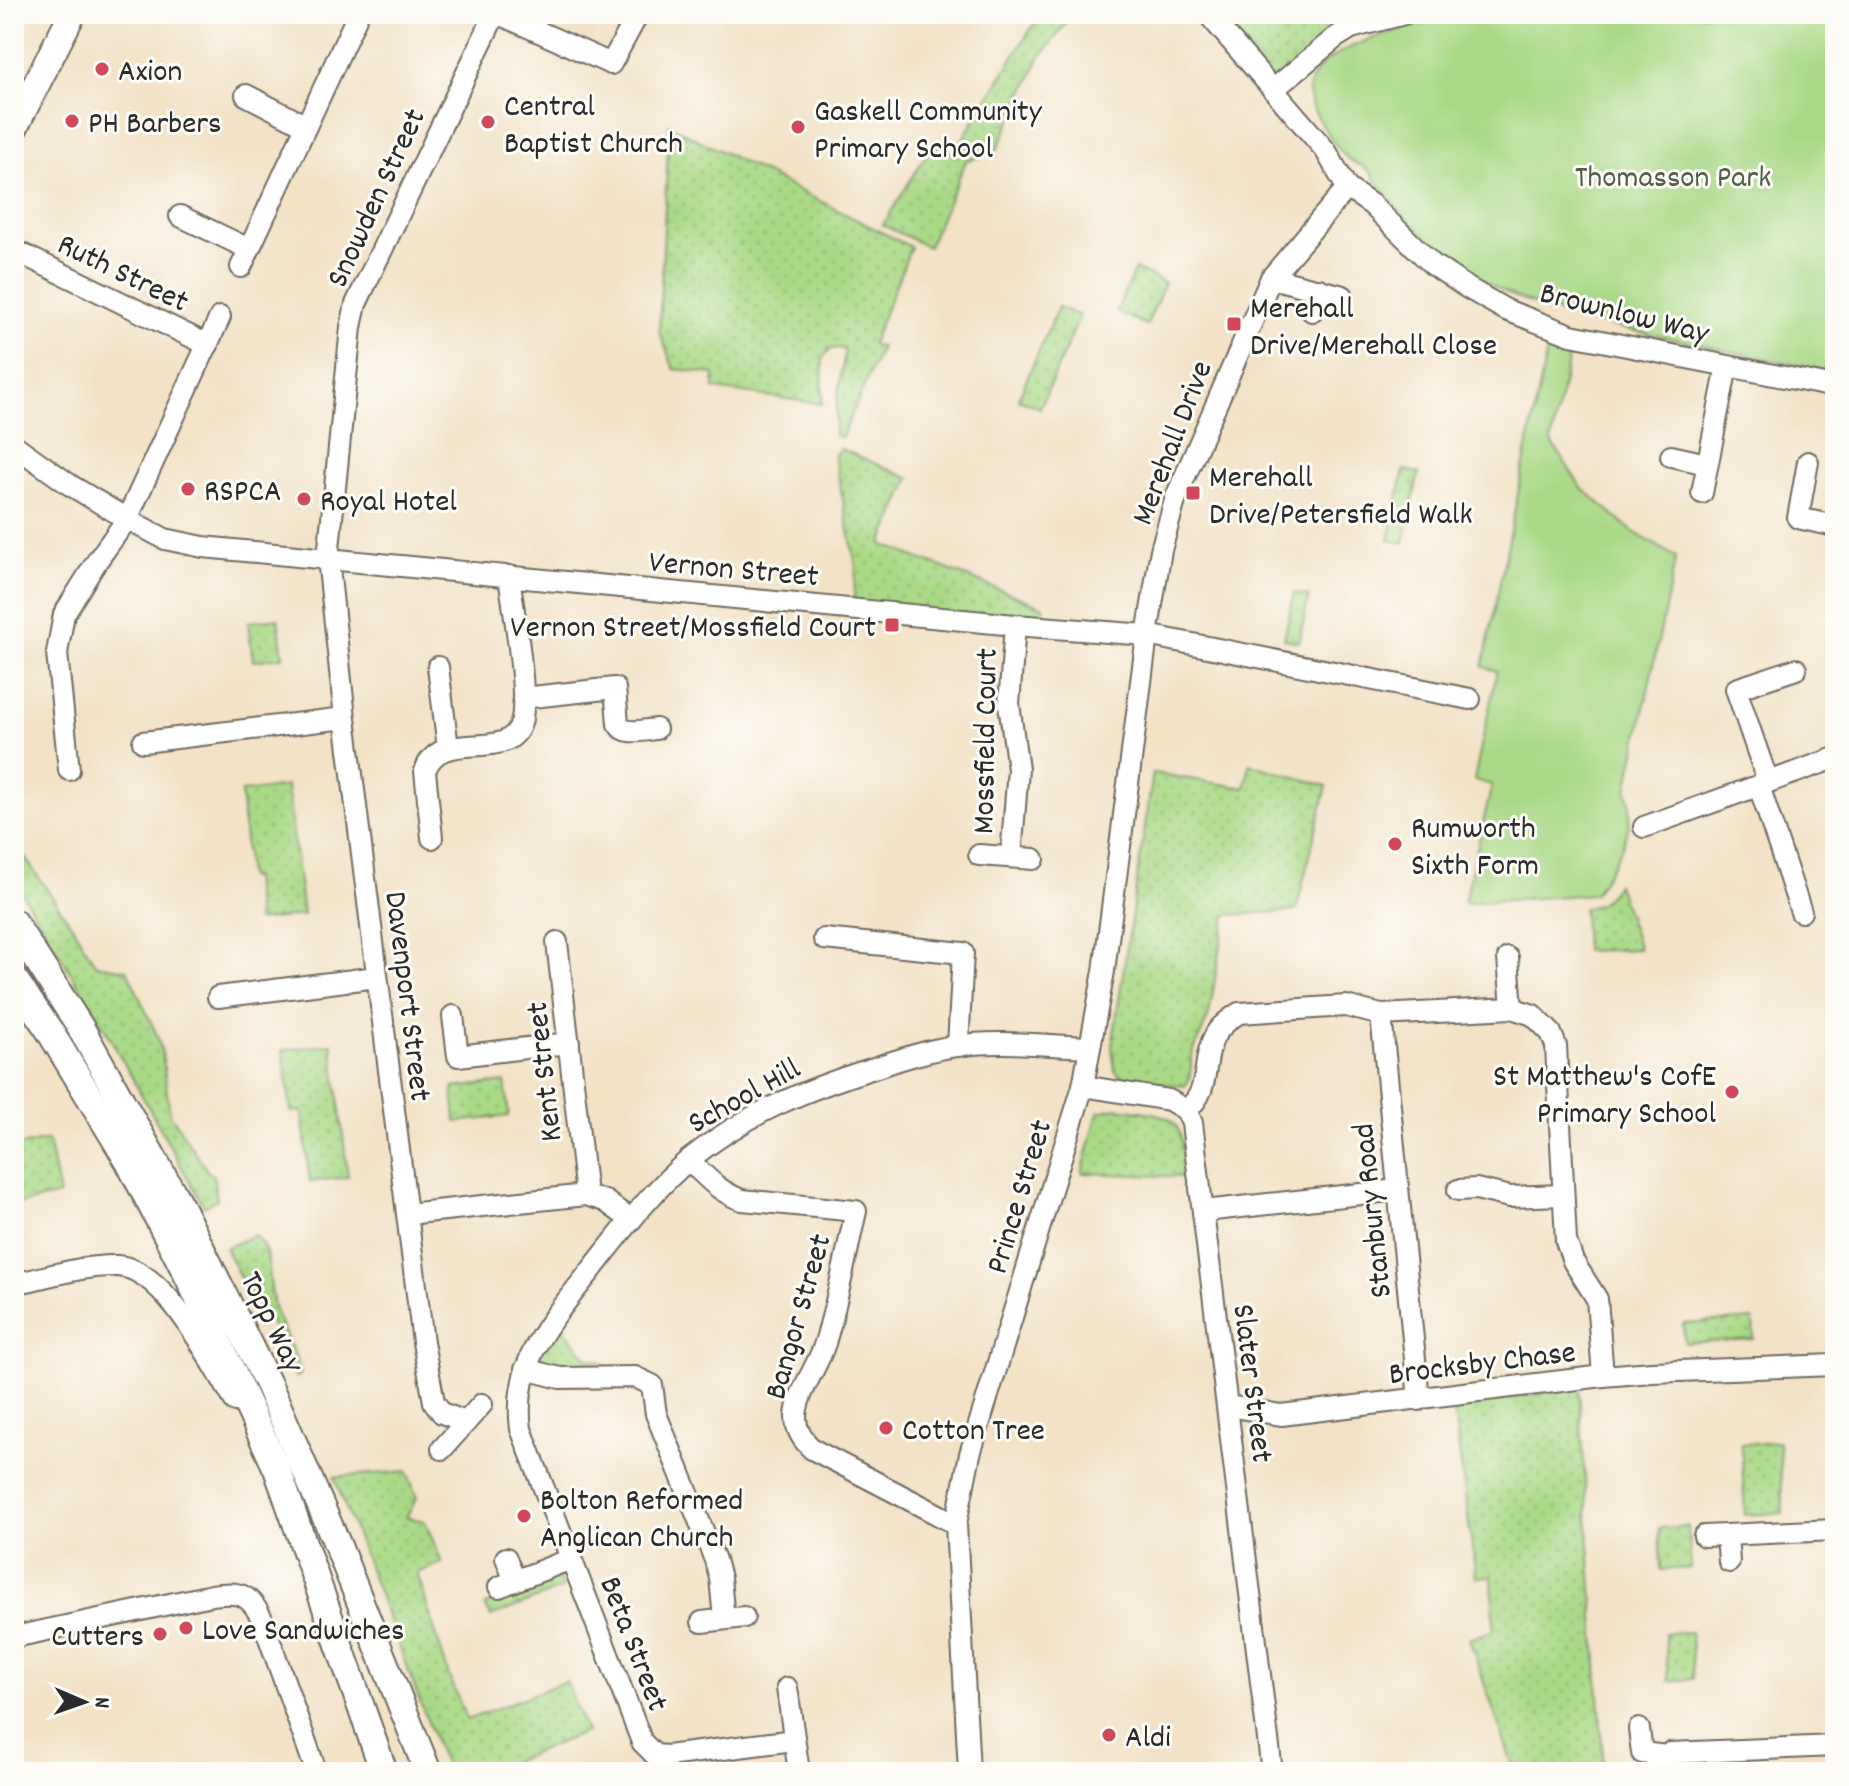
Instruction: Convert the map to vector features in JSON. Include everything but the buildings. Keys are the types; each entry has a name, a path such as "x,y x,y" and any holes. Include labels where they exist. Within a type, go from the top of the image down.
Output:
{"main road":[{"path":"14,128 72,14"},
{"name":"Topp Way","path":"14,923 82,1030 181,1208 269,1386 338,1546 428,1772"},
{"name":"Topp Way","path":"14,979 49,1030 129,1162 188,1276 277,1469 384,1772"}],"street":[{"path":"180,216 245,258 358,14"},
{"path":"497,14 611,64 638,14"},
{"name":"Snowden Street","path":"328,558 351,327 356,304 497,14"},
{"path":"1208,14 1326,151 1347,188"},
{"path":"1274,89 1351,28 1404,14"},
{"path":"246,95 306,126"},
{"name":"Merehall Drive","path":"1147,635 1161,550 1176,497 1271,278 1347,188"},
{"name":"Brownlow Way","path":"1347,188 1372,205 1432,264 1506,310 1571,335 1835,387"},
{"name":"Ruth Street","path":"14,250 208,345"},
{"path":"1271,278 1343,296"},
{"path":"1312,311 1319,289"},
{"path":"69,770 57,653 64,614 127,519 220,317"},
{"path":"1702,493 1727,366"},
{"name":"Vernon Street","path":"14,445 70,485 127,519 165,539 203,547 1147,635 1470,699"},
{"path":"1671,456 1707,464"},
{"path":"1808,462 1798,518 1835,526"},
{"name":"Davenport Street","path":"328,558 423,1342 434,1402 442,1413 466,1422"},
{"path":"432,838 425,771 428,761 448,748 503,742 511,738 521,724 523,698 509,576"},
{"name":"Mossfield Court","path":"1011,857 1018,769 1009,704 1015,625"},
{"name":"Prince Street","path":"969,1772 956,1524 970,1454 1083,1086 1106,955 1147,635"},
{"path":"438,667 448,748"},
{"path":"1796,669 1736,689 1801,912"},
{"path":"523,698 615,688 621,729 656,729"},
{"path":"143,742 345,718"},
{"path":"1644,827 1835,758"},
{"name":"Mossfield Court","path":"979,855 1034,859"},
{"path":"824,939 963,953 958,1046"},
{"name":"Kent Street","path":"557,942 586,1195"},
{"path":"1083,1086 1158,1098 1186,1110 1203,1090 1209,1050 1216,1034 1225,1022 1239,1013 1346,1006 1381,1015 1512,1008 1508,958"},
{"path":"218,997 377,977"},
{"name":"Brocksby Chase","path":"1228,1406 1281,1415 1603,1376 1599,1307 1569,1252 1562,1195 1556,1046 1551,1033 1533,1015 1512,1008"},
{"name":"Stanbury Road","path":"1381,1015 1419,1400"},
{"path":"453,1016 458,1056 569,1043"},
{"name":"School Hill","path":"525,1369 534,1345 547,1325 631,1220 689,1160 732,1127 816,1086 911,1056 958,1046 1090,1047"},
{"name":"Slater Street","path":"1186,1110 1195,1139 1272,1772"},
{"name":"Bangor Street","path":"689,1160 714,1186 726,1195 742,1200 856,1211 825,1344 797,1409 797,1427 801,1438 812,1449 956,1524"},
{"path":"1458,1190 1476,1189 1510,1197 1562,1195"},
{"path":"1204,1211 1398,1190"},
{"path":"407,1214 586,1195 605,1201 631,1220"},
{"path":"14,1284 93,1268 119,1266 148,1277 173,1302 277,1469"},
{"path":"1603,1376 1835,1365"},
{"path":"525,1369 560,1378 635,1377 652,1385 656,1414 715,1560 734,1618 702,1622"},
{"name":"Beta Street","path":"525,1369 520,1395 521,1429 642,1742 655,1755 707,1762 794,1740"},
{"path":"442,1449 482,1404"},
{"path":"1704,1536 1835,1530"},
{"path":"1727,1535 1729,1562"},
{"path":"506,1558 507,1584 571,1559"},
{"path":"14,1637 212,1595 238,1594 249,1598 256,1605 293,1704 314,1772"},
{"path":"787,1688 799,1772"},
{"path":"1639,1729 1642,1753 1667,1756 1670,1753 1835,1746"}],"green space":[{"path":"1040,14 1073,14 1040,58 997,150 967,159 928,247 883,225 932,145 954,153"},
{"path":"1206,14 1316,14 1351,28 1274,89"},
{"name":"Thomasson Park","path":"1467,14 1835,14 1835,373 1608,325 1549,309 1511,295 1470,272 1415,227 1368,170 1349,159 1337,147 1312,106 1309,85 1320,68 1340,53 1366,41"},
{"path":"669,125 911,247 872,344 881,347 842,437 835,436 845,351 841,348 830,349 823,358 822,404 714,389 714,374 674,369 659,331"},
{"path":"1135,269 1165,283 1147,325 1116,312"},
{"path":"1058,307 1080,316 1040,408 1018,399"},
{"path":"1549,340 1571,347 1551,441 1581,487 1632,531 1676,557 1627,790 1630,818 1623,845 1610,870 1594,894 1464,903 1492,785 1474,780 1497,671 1483,667"},
{"path":"841,449 910,478 882,544 1044,607 1041,627 853,609 856,566 834,455"},
{"path":"1404,470 1419,473 1404,543 1389,540"},
{"path":"1294,593 1309,596 1299,642 1284,639"},
{"path":"278,618 283,657 253,661 248,622"},
{"path":"1250,764 1327,786 1296,911 1226,915 1209,1015 1191,1057 1191,1077 1185,1086 1125,1079 1115,1071 1112,1047 1153,773 1245,788"},
{"path":"287,786 303,915 257,921 253,878 248,878 241,792"},
{"path":"14,842 96,965 127,970 157,1035 170,1114 213,1175 217,1199 204,1207 105,1029 14,880"},
{"path":"1617,884 1639,949 1585,951 1583,908 1603,900"},
{"path":"332,1044 348,1177 310,1182 302,1111 291,1112 283,1050"},
{"path":"505,1082 509,1116 456,1122 453,1088"},
{"path":"1116,1108 1153,1113 1173,1122 1181,1140 1185,1177 1082,1173 1098,1112"},
{"path":"48,1140 59,1195 14,1205 14,1147"},
{"path":"255,1235 265,1250 275,1311 301,1374 296,1378 267,1315 241,1279 225,1248"},
{"path":"554,1316 587,1358 602,1362 606,1367 525,1369"},
{"path":"1753,1319 1754,1339 1685,1343 1683,1324"},
{"path":"1579,1388 1604,1772 1515,1772 1469,1639 1494,1630 1492,1576 1476,1577 1453,1405"},
{"path":"1779,1442 1783,1513 1745,1515 1741,1444"},
{"path":"407,1471 417,1498 406,1517 425,1521 442,1563 417,1573 449,1676 467,1720 566,1681 586,1732 487,1772 447,1772 334,1477"},
{"path":"1688,1526 1691,1568 1661,1570 1659,1528"},
{"path":"556,1572 563,1588 491,1617 485,1606"},
{"path":"1691,1632 1693,1679 1668,1681 1665,1633"}],"place":[{"name":"Axion","path":"102,69"},
{"name":"PH Barbers","path":"72,121"},
{"name":"Central Baptist Church","path":"488,122"},
{"name":"Gaskell Community Primary School","path":"798,127"},
{"name":"Merehall Drive/Merehall Close","path":"1234,324"},
{"name":"RSPCA","path":"188,489"},
{"name":"Merehall Drive/Petersfield Walk","path":"1193,493"},
{"name":"Royal Hotel","path":"304,499"},
{"name":"Vernon Street/Mossfield Court","path":"892,625"},
{"name":"Rumworth Sixth Form","path":"1395,844"},
{"name":"St Matthew's CofE Primary School","path":"1732,1092"},
{"name":"Cotton Tree","path":"886,1428"},
{"name":"Bolton Reformed Anglican Church","path":"524,1516"},
{"name":"Love Sandwiches","path":"186,1628"},
{"name":"Cutters","path":"160,1634"},
{"name":"Aldi","path":"1109,1735"}]}
